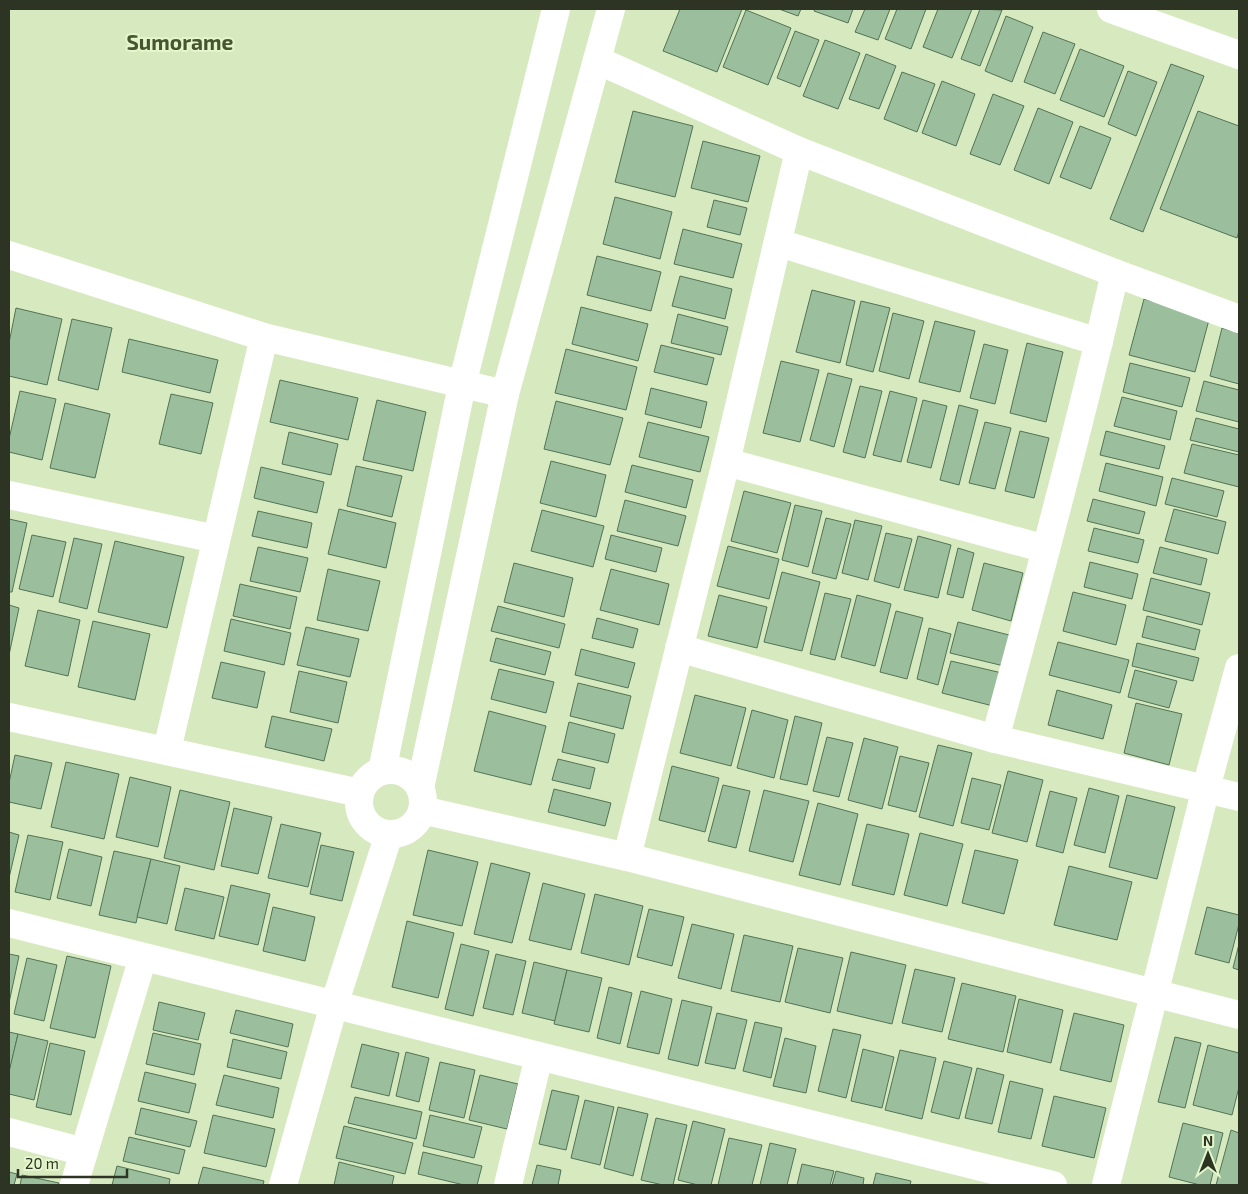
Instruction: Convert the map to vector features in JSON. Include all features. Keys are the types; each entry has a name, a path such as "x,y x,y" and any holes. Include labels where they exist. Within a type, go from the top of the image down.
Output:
{"street":[{"path":"382,772 462,385 556,9"},
{"path":"611,9 505,394 421,799 418,820 410,828 399,833 389,834 377,831 368,824 362,815 359,804 360,793 368,779 382,772 396,770 410,776 421,799 627,858 1239,1015"},
{"path":"1111,9 1239,56"},
{"path":"597,60 799,151 1239,319"},
{"path":"627,858 726,462 779,243 799,151"},
{"path":"779,243 1099,342"},
{"path":"9,254 264,337 505,394"},
{"path":"995,739 1046,549 1115,273"},
{"path":"166,750 264,337"},
{"path":"726,462 1046,549"},
{"path":"9,495 216,539"},
{"path":"679,648 995,739 1239,797"},
{"path":"1106,1185 1206,788 1239,668"},
{"path":"9,717 360,793"},
{"path":"283,1185 334,1005 389,834"},
{"path":"9,923 1053,1185"},
{"path":"74,1185 143,957"},
{"path":"508,1185 539,1056"},
{"path":"9,1132 84,1152"}],"building":[{"path":"680,9 742,9 717,72 663,51"},
{"path":"779,9 801,9 798,16"},
{"path":"815,9 853,9 848,23 814,11"},
{"path":"865,9 890,9 878,40 855,32"},
{"path":"897,9 926,9 911,49 885,39"},
{"path":"938,9 972,9 952,58 923,47"},
{"path":"980,9 1002,10 980,66 961,59"},
{"path":"746,10 791,28 768,85 723,67"},
{"path":"1006,16 1033,27 1012,82 985,71"},
{"path":"795,31 819,40 800,87 777,78"},
{"path":"1043,32 1075,44 1055,94 1024,82"},
{"path":"825,40 860,53 838,109 803,96"},
{"path":"1080,49 1124,66 1104,117 1060,100"},
{"path":"866,54 896,66 879,109 849,99"},
{"path":"1171,64 1204,76 1143,232 1110,219"},
{"path":"1128,71 1157,82 1136,136 1108,124"},
{"path":"902,72 935,84 917,132 884,119"},
{"path":"942,81 975,94 956,146 922,133"},
{"path":"993,94 1024,106 1000,165 970,154"},
{"path":"1038,108 1073,122 1049,184 1014,170"},
{"path":"633,111 693,126 675,197 615,182"},
{"path":"1198,111 1239,126 1239,231 1237,238 1160,209"},
{"path":"1080,126 1111,138 1091,189 1060,177"},
{"path":"703,141 760,156 748,202 691,188"},
{"path":"615,197 672,212 660,259 603,244"},
{"path":"714,200 747,208 740,235 707,227"},
{"path":"683,229 742,244 733,278 674,264"},
{"path":"597,256 661,272 651,311 587,295"},
{"path":"680,276 732,289 725,319 672,306"},
{"path":"812,290 855,301 840,363 796,352"},
{"path":"1144,299 1210,316 1195,372 1129,355"},
{"path":"861,301 890,308 873,372 846,365"},
{"path":"581,307 648,324 638,361 572,344"},
{"path":"16,308 62,319 47,385 9,376 9,343"},
{"path":"893,313 924,321 909,379 879,371"},
{"path":"678,314 728,327 721,355 671,343"},
{"path":"72,319 112,328 98,390 58,380"},
{"path":"935,321 975,331 960,392 919,382"},
{"path":"1222,328 1239,333 1239,384 1210,376"},
{"path":"129,339 218,360 210,393 122,372"},
{"path":"1027,343 1063,352 1046,422 1010,413"},
{"path":"984,344 1008,350 995,404 970,398"},
{"path":"661,345 714,358 707,385 654,372"},
{"path":"566,349 637,367 626,410 555,393"},
{"path":"781,361 819,370 800,442 763,433"},
{"path":"1130,363 1190,378 1182,407 1123,392"},
{"path":"828,373 852,379 834,447 810,440"},
{"path":"280,380 358,398 348,440 270,422"},
{"path":"1204,381 1239,390 1239,422 1196,411"},
{"path":"860,386 882,391 865,458 843,452"},
{"path":"651,388 707,402 701,428 645,414"},
{"path":"20,391 56,399 42,460 9,452 9,439"},
{"path":"890,391 917,398 901,462 873,455"},
{"path":"171,394 213,403 201,454 159,444"},
{"path":"1122,397 1177,411 1170,440 1114,426"},
{"path":"377,400 426,412 413,471 363,460"},
{"path":"923,400 947,406 931,468 907,462"},
{"path":"556,401 623,418 610,465 544,449"},
{"path":"65,403 110,414 95,478 50,468"},
{"path":"959,405 978,410 959,485 940,480"},
{"path":"1196,418 1239,429 1239,452 1190,440"},
{"path":"648,422 709,437 700,472 639,457"},
{"path":"985,422 1011,428 995,489 969,483"},
{"path":"1020,431 1049,438 1034,498 1005,491"},
{"path":"1106,431 1165,446 1159,469 1100,455"},
{"path":"289,432 338,444 331,475 282,464"},
{"path":"1192,444 1239,455 1239,487 1184,473"},
{"path":"551,461 606,475 596,517 540,503"},
{"path":"1106,463 1163,477 1156,506 1099,491"},
{"path":"632,465 693,480 686,508 625,492"},
{"path":"356,466 402,476 392,517 347,506"},
{"path":"261,467 324,482 317,513 254,498"},
{"path":"1172,478 1224,491 1217,517 1165,504"},
{"path":"744,491 791,503 777,553 731,541"},
{"path":"1093,499 1145,512 1139,534 1087,521"},
{"path":"625,500 686,516 678,546 617,531"},
{"path":"795,505 822,511 808,567 782,560"},
{"path":"339,509 396,523 386,568 328,554"},
{"path":"1174,509 1226,522 1218,554 1165,541"},
{"path":"542,510 604,526 593,567 531,551"},
{"path":"258,511 312,523 307,548 252,536"},
{"path":"826,518 851,524 836,579 812,573"},
{"path":"9,519 27,523 12,592 9,592"},
{"path":"855,520 882,526 868,580 842,573"},
{"path":"1094,528 1144,540 1138,563 1088,551"},
{"path":"886,533 912,539 899,588 874,581"},
{"path":"32,535 66,542 53,597 19,589"},
{"path":"611,535 662,548 656,572 605,559"},
{"path":"918,536 951,545 938,598 904,590"},
{"path":"74,538 102,544 87,609 59,602"},
{"path":"115,541 184,557 167,628 98,612"},
{"path":"728,546 779,559 769,599 717,586"},
{"path":"258,547 308,558 300,592 250,581"},
{"path":"1160,547 1207,559 1201,585 1153,573"},
{"path":"958,548 974,553 963,598 947,594"},
{"path":"1090,562 1138,574 1132,599 1084,587"},
{"path":"514,563 573,578 564,617 504,602"},
{"path":"984,563 1023,573 1011,621 972,610"},
{"path":"328,569 380,581 368,631 317,620"},
{"path":"611,569 669,584 659,625 600,610"},
{"path":"782,572 820,582 802,651 764,642"},
{"path":"1151,578 1210,593 1202,625 1143,610"},
{"path":"240,584 297,597 290,629 233,616"},
{"path":"1073,592 1126,605 1116,645 1063,631"},
{"path":"825,593 851,599 835,660 810,654"},
{"path":"719,595 767,607 757,648 708,636"},
{"path":"857,595 891,604 875,666 841,657"},
{"path":"9,605 19,608 9,655"},
{"path":"498,606 565,624 559,648 491,631"},
{"path":"38,610 80,620 68,676 25,666"},
{"path":"896,611 923,618 907,679 880,672"},
{"path":"1147,616 1200,630 1195,650 1142,637"},
{"path":"597,618 638,629 633,648 592,638"},
{"path":"231,619 291,633 284,665 224,651"},
{"path":"93,621 150,634 135,700 78,687"},
{"path":"958,622 1013,636 1004,666 950,653"},
{"path":"306,627 359,639 350,677 297,665"},
{"path":"929,628 951,634 938,685 917,679"},
{"path":"496,638 551,652 545,675 490,661"},
{"path":"1058,642 1129,660 1120,693 1049,675"},
{"path":"1137,643 1199,658 1193,681 1132,666"},
{"path":"581,649 635,663 628,688 575,675"},
{"path":"951,661 1002,673 993,706 942,693"},
{"path":"221,662 265,672 257,708 212,698"},
{"path":"499,669 554,682 546,713 491,699"},
{"path":"1135,670 1177,681 1169,708 1128,697"},
{"path":"299,671 347,682 338,723 290,712"},
{"path":"578,683 631,696 623,729 570,716"},
{"path":"1057,690 1112,705 1103,739 1048,725"},
{"path":"695,695 746,708 731,766 680,753"},
{"path":"1136,703 1182,714 1169,765 1124,753"},
{"path":"752,710 788,720 774,778 737,768"},
{"path":"489,711 546,726 531,785 474,771"},
{"path":"272,716 332,729 324,761 265,747"},
{"path":"795,716 822,723 807,785 780,779"},
{"path":"569,722 615,734 608,763 562,752"},
{"path":"827,737 853,743 839,797 813,791"},
{"path":"864,738 898,747 882,809 848,800"},
{"path":"938,745 972,753 953,826 919,817"},
{"path":"15,755 52,763 41,809 9,802 9,783"},
{"path":"900,756 929,763 916,812 888,805"},
{"path":"558,759 595,768 590,789 552,780"},
{"path":"66,762 119,774 104,839 51,827"},
{"path":"672,766 719,778 705,832 659,820"},
{"path":"1008,771 1043,780 1027,842 992,833"},
{"path":"130,777 171,787 158,847 116,837"},
{"path":"972,778 1001,785 989,830 961,823"},
{"path":"723,785 750,791 736,848 708,841"},
{"path":"1089,788 1119,796 1105,853 1074,845"},
{"path":"554,789 611,803 605,826 548,812"},
{"path":"180,790 230,802 214,870 164,858"},
{"path":"764,790 809,801 793,862 749,851"},
{"path":"1050,791 1077,798 1063,853 1036,846"},
{"path":"1127,795 1175,807 1157,879 1109,867"},
{"path":"818,803 858,814 840,885 799,875"},
{"path":"234,808 272,817 258,874 221,866"},
{"path":"281,824 321,833 308,887 268,878"},
{"path":"867,824 909,834 894,895 852,885"},
{"path":"9,832 19,835 9,878"},
{"path":"920,833 963,844 947,906 904,895"},
{"path":"28,835 63,842 50,900 15,892"},
{"path":"321,845 354,852 342,901 310,894"},
{"path":"69,849 102,857 91,906 57,898"},
{"path":"428,850 478,862 462,926 413,915"},
{"path":"975,850 1018,860 1004,914 962,903"},
{"path":"114,851 151,859 136,923 99,915"},
{"path":"151,859 180,866 167,924 137,917"},
{"path":"491,863 530,873 512,943 474,934"},
{"path":"1069,866 1132,882 1117,940 1054,925"},
{"path":"543,883 585,894 571,950 529,940"},
{"path":"231,885 270,894 258,945 219,936"},
{"path":"185,888 224,897 214,939 175,930"},
{"path":"595,894 643,906 629,965 581,953"},
{"path":"273,907 315,917 305,961 263,951"},
{"path":"1207,907 1239,915 1239,924 1229,963 1195,954"},
{"path":"649,909 684,917 672,966 637,957"},
{"path":"407,921 454,933 438,998 392,987"},
{"path":"692,924 734,934 721,989 678,978"},
{"path":"744,935 793,946 780,1002 731,991"},
{"path":"461,944 489,951 473,1016 445,1009"},
{"path":"1239,944 1239,970 1233,968"},
{"path":"798,948 843,958 830,1013 785,1002"},
{"path":"851,952 906,965 892,1024 837,1011"},
{"path":"9,954 19,956 9,1003"},
{"path":"496,954 526,961 513,1015 483,1008"},
{"path":"67,956 111,966 95,1038 50,1028"},
{"path":"27,958 57,965 44,1021 14,1014"},
{"path":"534,962 567,970 555,1021 522,1013"},
{"path":"915,969 955,978 942,1032 902,1023"},
{"path":"567,970 602,978 589,1032 554,1024"},
{"path":"962,983 1016,996 1003,1052 948,1039"},
{"path":"609,987 632,993 620,1044 597,1038"},
{"path":"641,991 672,999 659,1054 627,1047"},
{"path":"1019,999 1063,1010 1051,1063 1007,1052"},
{"path":"682,1000 712,1007 698,1066 668,1059"},
{"path":"159,1002 205,1013 198,1040 153,1030"},
{"path":"236,1010 293,1024 288,1047 230,1033"},
{"path":"717,1013 747,1020 735,1069 705,1063"},
{"path":"1074,1013 1124,1025 1111,1082 1060,1070"},
{"path":"755,1022 782,1028 771,1078 743,1071"},
{"path":"833,1029 861,1035 846,1098 818,1091"},
{"path":"9,1032 18,1034 9,1074"},
{"path":"153,1033 201,1044 194,1075 146,1064"},
{"path":"18,1034 48,1041 34,1100 9,1094 9,1072"},
{"path":"1175,1037 1201,1043 1185,1108 1158,1102"},
{"path":"785,1038 816,1046 806,1093 773,1086"},
{"path":"233,1039 287,1052 281,1079 227,1067"},
{"path":"50,1043 85,1051 71,1115 36,1107"},
{"path":"362,1044 399,1053 389,1096 351,1087"},
{"path":"1208,1045 1239,1053 1239,1087 1232,1115 1193,1105"},
{"path":"863,1049 894,1057 882,1108 851,1101"},
{"path":"900,1050 936,1058 922,1119 885,1110"},
{"path":"406,1052 429,1058 419,1102 396,1096"},
{"path":"944,1061 972,1068 959,1119 931,1112"},
{"path":"440,1062 475,1070 464,1118 429,1110"},
{"path":"977,1068 1004,1075 992,1124 965,1118"},
{"path":"145,1072 196,1084 189,1113 138,1101"},
{"path":"224,1075 279,1088 273,1118 216,1105"},
{"path":"480,1075 518,1084 507,1129 469,1120"},
{"path":"1010,1081 1043,1089 1031,1139 998,1132"},
{"path":"552,1090 579,1096 566,1150 539,1144"},
{"path":"1054,1096 1106,1108 1094,1158 1042,1146"},
{"path":"355,1097 422,1112 416,1139 348,1123"},
{"path":"585,1100 614,1107 600,1165 571,1158"},
{"path":"618,1107 648,1114 633,1176 604,1168"},
{"path":"141,1108 197,1121 190,1147 135,1134"},
{"path":"213,1115 275,1129 266,1167 204,1153"},
{"path":"430,1115 482,1127 474,1158 423,1146"},
{"path":"656,1118 687,1125 673,1185 663,1185 641,1180"},
{"path":"693,1121 725,1129 711,1185 698,1185 678,1180"},
{"path":"1183,1123 1223,1133 1210,1185 1200,1185 1169,1177"},
{"path":"344,1126 413,1143 405,1174 336,1158"},
{"path":"1231,1130 1239,1133 1239,1185 1216,1185"},
{"path":"129,1137 185,1150 179,1174 123,1161"},
{"path":"729,1138 762,1145 752,1185 718,1185"},
{"path":"770,1143 796,1149 787,1185 760,1185"},
{"path":"423,1152 482,1166 477,1185 464,1185 418,1174"},
{"path":"339,1162 394,1176 392,1185 334,1185"},
{"path":"802,1164 834,1171 830,1185 797,1185"},
{"path":"537,1165 561,1170 558,1185 532,1185"},
{"path":"117,1166 170,1179 169,1185 112,1185"},
{"path":"203,1167 264,1181 263,1185 198,1185"},
{"path":"836,1171 864,1178 863,1185 832,1185"},
{"path":"9,1172 17,1174 14,1185 9,1185"},
{"path":"876,1173 911,1181 910,1185 873,1185"},
{"path":"22,1175 59,1183 58,1185 20,1185"}],"district":[{"name":"Sumorame","path":"180,41"}]}
